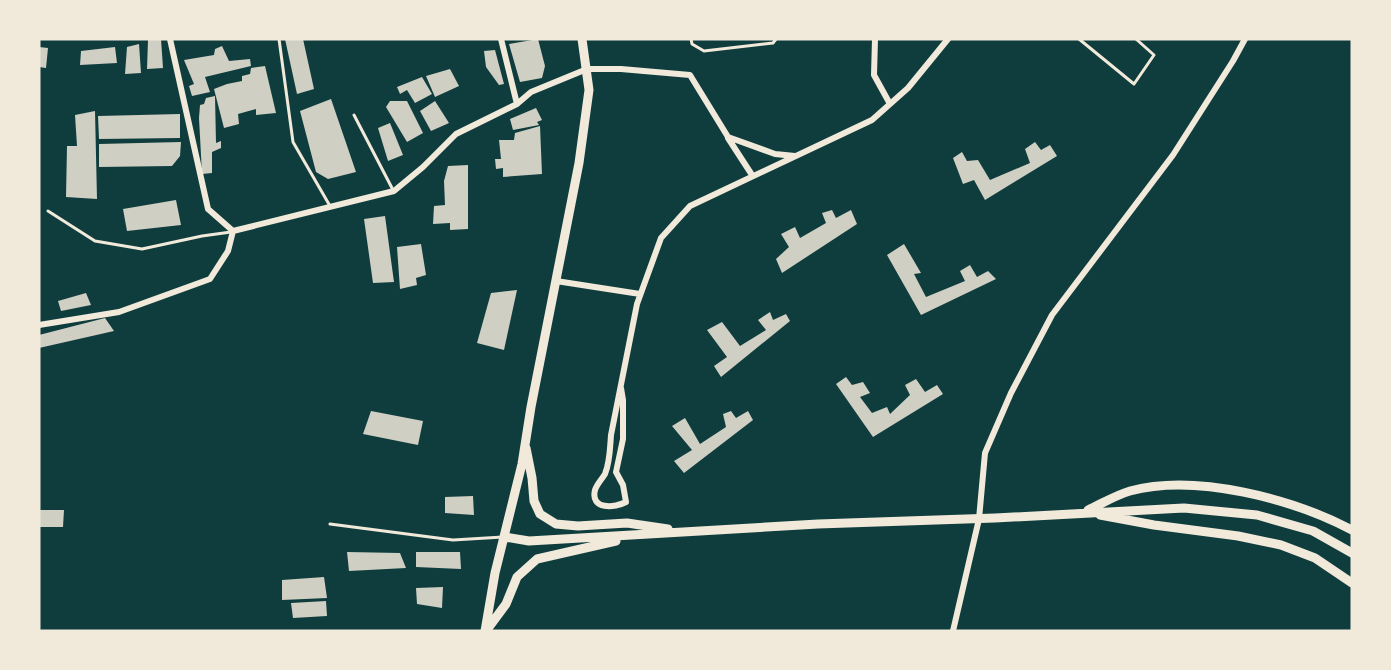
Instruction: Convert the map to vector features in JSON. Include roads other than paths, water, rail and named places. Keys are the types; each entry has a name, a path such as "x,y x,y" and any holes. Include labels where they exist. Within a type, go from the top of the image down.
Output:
{"main road":[{"path":"486,631 488,609 525,443 583,141 590,90 582,39"},
{"path":"525,443 534,501 540,514 556,524 578,526 627,523 688,532"},
{"path":"1083,512 1129,491 1160,486 1188,486 1230,489 1279,501 1352,530"},
{"path":"505,537 524,541 818,524 979,519 1184,508 1257,515 1313,531 1352,553"},
{"path":"1083,512 1154,525 1238,536 1281,545 1315,558 1352,583"},
{"path":"486,631 506,604 517,577 537,559 647,535"}],"street":[{"path":"170,39 208,209 233,231"},
{"path":"501,39 517,104"},
{"path":"875,39 874,75 890,104"},
{"path":"621,388 623,439 616,472 623,485 626,501 615,507 605,507 594,497 596,488 605,474 621,388 640,294 661,238 690,206 872,120 908,88 948,39"},
{"path":"953,631 979,519 985,453 1011,393 1052,315 1173,155 1245,39"},
{"path":"233,231 394,191 423,168 456,134 517,104 531,92 587,69 621,69 690,75 752,175"},
{"path":"728,137 775,154 795,156"},
{"path":"39,325 119,312 210,279 228,250 233,231"},
{"path":"556,281 640,294"}],"lane":[{"path":"279,39 293,142 330,206"},
{"path":"691,39 692,44 704,51 773,43 776,39"},
{"path":"1079,39 1134,84 1154,55 1136,39"},
{"path":"354,115 394,191"},
{"path":"48,211 95,241 142,249 233,231"},
{"path":"330,524 453,540 505,537"}]}
